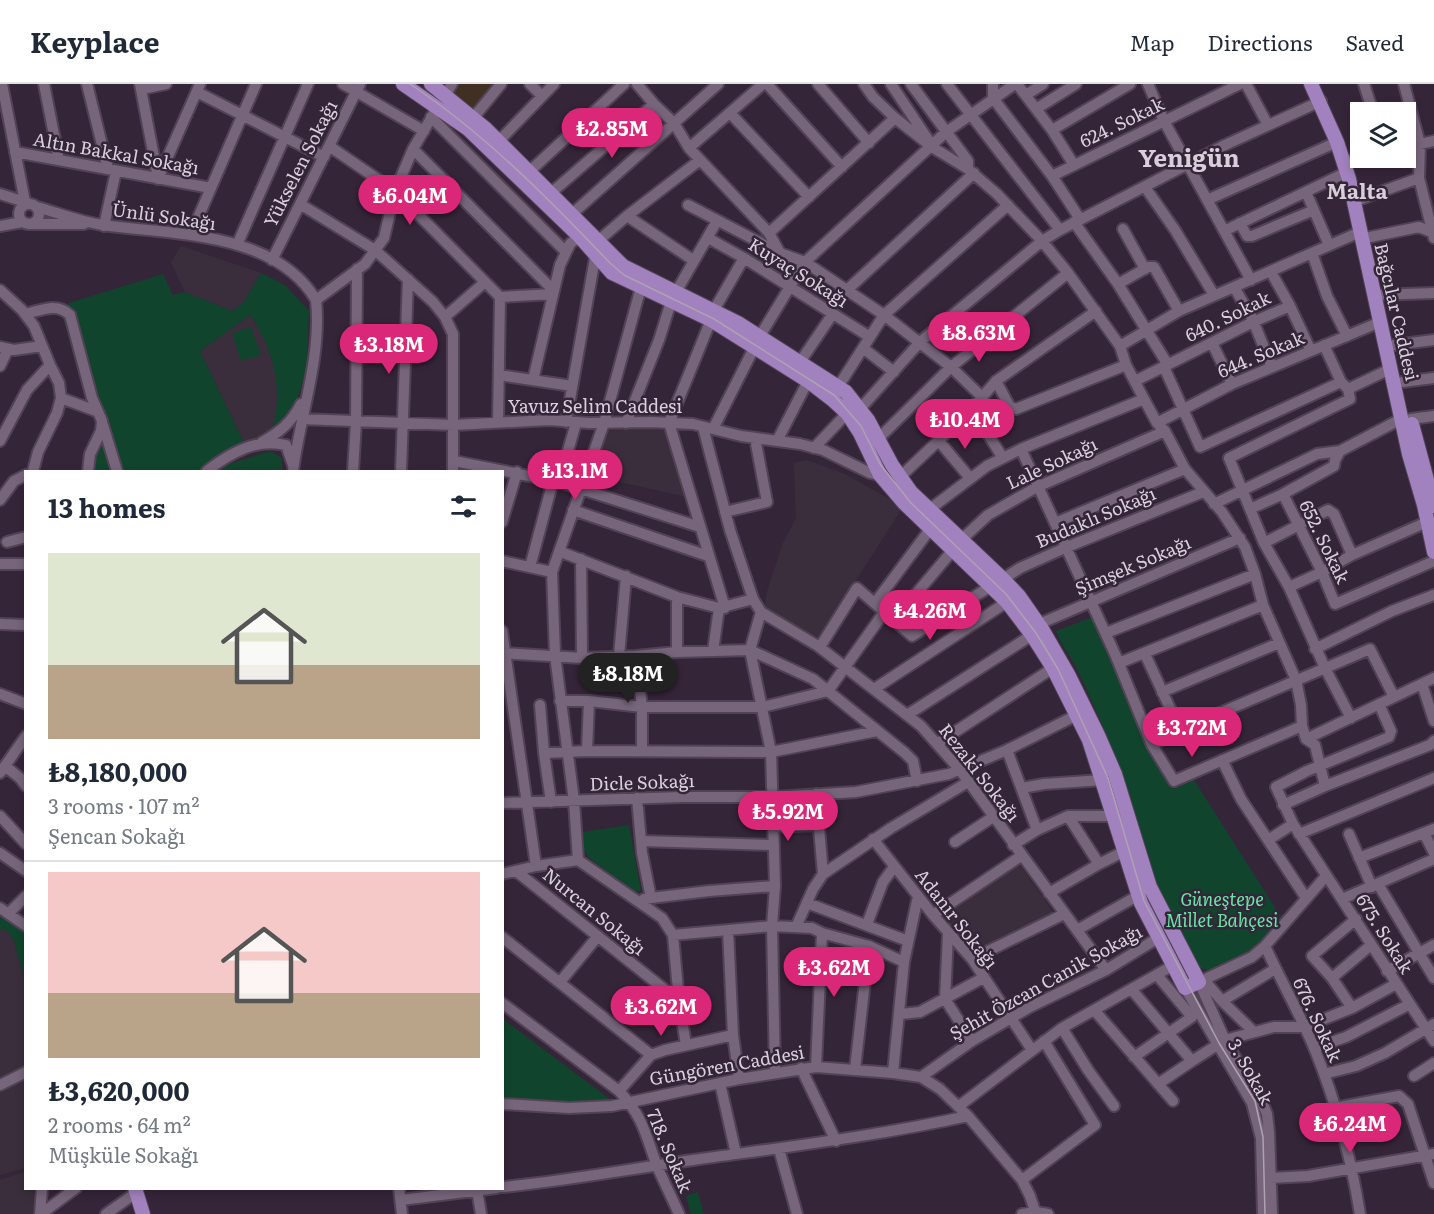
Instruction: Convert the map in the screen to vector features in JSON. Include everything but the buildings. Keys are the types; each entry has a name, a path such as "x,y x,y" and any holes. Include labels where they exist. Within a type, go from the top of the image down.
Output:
{"main road":[{"path":"402,84 434,112 468,129 579,236 674,297 713,315 757,342 834,400 854,409 868,420 911,492 930,509 957,545 997,583 1019,596 1035,630 1053,669 1089,740 1138,895 1158,938 1185,988 1202,982 1150,887 1115,774 1069,676 1035,630 1007,602 997,583"},
{"path":"431,84 449,89 473,118 572,214 612,273 641,287 674,297"},
{"name":"Bağcılar Caddesi","path":"1311,84 1337,142 1350,158"},
{"name":"Bağcılar Caddesi","path":"1320,84 1350,152"},
{"name":"Bağcılar Caddesi","path":"1355,168 1365,234"},
{"name":"Bağcılar Caddesi","path":"1355,168 1365,234 1378,295 1394,345 1402,382 1406,419 1434,552"},
{"name":"Bağcılar Caddesi","path":"1378,295 1380,322 1390,369 1434,506"},
{"path":"757,342 801,362 846,392 854,409 860,433 880,475 904,503 931,528 957,545"},
{"path":"138,1190 143,1214"},
{"path":"138,1190 150,1214"}],"street":[{"path":"0,225 23,220 38,220 39,213 30,204 15,152 2,84"},
{"path":"44,84 59,160"},
{"path":"87,84 112,170 100,225"},
{"path":"158,178 141,86 166,84"},
{"path":"191,234 256,84"},
{"path":"237,245 308,84"},
{"path":"343,84 358,88 424,131"},
{"path":"473,118 501,84"},
{"path":"530,84 542,96"},
{"path":"499,141 554,84"},
{"path":"530,171 624,84"},
{"path":"637,84 674,123 689,148 769,233 780,253"},
{"path":"572,214 718,84"},
{"path":"689,148 765,84 842,167"},
{"path":"818,84 869,142"},
{"path":"864,84 873,97 895,118 933,147 971,171 1008,205 1068,273 1120,346 1126,365 1144,399 1185,468 1240,538 1255,574 1263,605 1296,680 1302,726 1306,739 1316,745 1325,786"},
{"path":"891,84 933,147"},
{"path":"911,84 968,161 971,171"},
{"path":"947,84 1060,230"},
{"path":"993,84 993,98 1052,176 1077,221 1147,330 1166,366 1200,447 1344,385 1390,369"},
{"path":"708,428 805,262 933,147 946,132 993,98 1016,84 1052,130 1074,165"},
{"path":"1026,95 1043,84"},
{"path":"1036,109 1077,84"},
{"path":"1052,130 1130,84"},
{"path":"1148,84 1164,121 1251,280"},
{"name":"624. Sokak","path":"1052,176 1240,84"},
{"path":"1246,84 1268,125"},
{"path":"1364,84 1370,102"},
{"path":"1407,85 1408,102"},
{"path":"158,178 199,88 243,115 324,157"},
{"name":"Yükselen Sokağı","path":"272,260 358,88"},
{"path":"814,448 894,372 920,342 1042,241 1188,165 1320,101"},
{"path":"551,193 654,104"},
{"path":"294,469 318,320 316,300 365,264 384,238 395,190 413,149 434,112 565,251"},
{"path":"730,113 809,197"},
{"path":"769,233 895,118"},
{"path":"1416,134 1420,144 1419,178 1434,235"},
{"path":"1416,145 1434,141"},
{"path":"1208,200 1337,142"},
{"path":"329,146 395,190 500,297 498,423"},
{"path":"413,149 553,292"},
{"name":"Altın Bakkal Sokağı","path":"15,152 211,188"},
{"path":"530,567 571,422 572,386 596,247 627,216 700,160"},
{"path":"1224,231 1306,192 1350,165"},
{"path":"847,290 971,171"},
{"path":"1361,199 1419,178"},
{"path":"1145,187 1175,230 1214,295"},
{"path":"1306,192 1329,245"},
{"path":"0,194 100,225"},
{"path":"23,220 21,206 30,204"},
{"path":"300,204 375,250 434,302 445,317 453,334 454,466 496,470"},
{"path":"838,387 884,315 1008,205"},
{"path":"688,206 780,253 805,262 920,342 983,398"},
{"path":"1240,223 1247,236 1252,236 1314,210"},
{"path":"627,216 693,260"},
{"path":"23,220 100,225"},
{"path":"626,423 674,297 717,221"},
{"name":"Ünlü Sokağı","path":"100,225 191,234 248,248 279,262 309,288 316,300"},
{"path":"1120,346 1179,311 1329,245 1365,234 1419,227 1434,235"},
{"path":"1123,229 1145,269"},
{"path":"533,380 565,251 579,236"},
{"name":"Kuyaç Sokağı","path":"708,238 870,337"},
{"path":"1312,253 1327,296 1347,336"},
{"path":"714,651 722,608 669,423 713,315 744,258"},
{"path":"1118,284 1151,266 1156,270 1179,311"},
{"path":"353,470 356,422 357,269"},
{"path":"1270,272 1290,306"},
{"path":"878,439 951,368 1068,273"},
{"path":"400,470 408,279"},
{"path":"445,317 485,282"},
{"path":"578,860 574,801 555,655 552,572 561,552 573,510 604,423 641,287"},
{"path":"1234,287 1253,322 1272,368"},
{"path":"0,290 34,326 59,383 61,398 57,413 33,470"},
{"path":"500,297 553,292"},
{"path":"1378,295 1434,293"},
{"name":"640. Sokak","path":"1135,381 1290,306 1311,351"},
{"path":"25,314 56,307 64,309 70,315 96,411 102,421 117,470"},
{"path":"900,477 983,398 996,381 1096,311"},
{"path":"801,362 832,315"},
{"name":"644. Sokak","path":"1161,427 1183,410 1232,384 1380,322"},
{"path":"1394,345 1434,340"},
{"path":"1212,343 1232,384"},
{"path":"1324,345 1350,399 1228,459 1264,543 1288,587 1351,718"},
{"path":"0,366 4,348 14,350 42,346"},
{"path":"863,348 894,372"},
{"path":"0,441 27,390 50,365"},
{"path":"996,381 1010,407 1016,409 1126,365"},
{"path":"499,375 572,386"},
{"path":"1402,382 1434,378"},
{"path":"777,441 808,381"},
{"path":"208,470 226,455 259,444 282,431 293,420 308,392"},
{"path":"61,398 96,411"},
{"path":"930,509 970,478 1003,458 1144,399"},
{"path":"972,409 1003,458"},
{"path":"1214,504 1317,454 1340,451 1406,419 1434,416"},
{"name":"Yavuz Selim Caddesi","path":"302,419 454,425 517,421 693,424 814,448 880,475"},
{"path":"88,470 90,454 101,431 102,421"},
{"name":"Lale Sokağı","path":"894,620 957,545 988,515 1037,487 1161,427"},
{"name":"Rezaki Sokağı","path":"708,428 726,512 753,599 761,612 820,647 907,715 938,743 1106,970"},
{"path":"726,512 767,502 755,438"},
{"path":"938,440 970,478"},
{"path":"259,444 286,445 294,469"},
{"path":"1021,449 1106,633 1152,745 1174,782 1302,726"},
{"path":"1250,509 1334,466 1340,451"},
{"path":"1055,523 1185,468"},
{"path":"504,471 581,488 700,527"},
{"path":"504,515 517,472"},
{"path":"0,500 14,481 24,475"},
{"name":"Budaklı Sokağı","path":"894,620 912,636 1020,568 1203,492"},
{"name":"652. Sokak","path":"1282,494 1322,572 1335,604 1434,561"},
{"path":"573,510 708,556"},
{"path":"1264,543 1328,510 1334,514 1352,555"},
{"path":"1288,587 1352,555 1428,522"},
{"path":"875,603 931,528"},
{"path":"8,542 24,538"},
{"name":"Şimşek Sokağı","path":"907,715 1035,630 1092,602 1240,538"},
{"path":"561,552 677,597 722,608 753,599"},
{"path":"582,559 582,658"},
{"path":"504,561 552,572"},
{"path":"0,564 24,564"},
{"path":"1106,633 1255,574"},
{"path":"619,656 626,576"},
{"path":"820,647 857,588 894,620"},
{"path":"1316,648 1392,611 1434,595"},
{"path":"677,597 677,652"},
{"path":"874,689 1007,602"},
{"path":"1119,663 1263,605"},
{"path":"560,701 589,701 642,707 763,707 828,691 885,611"},
{"path":"761,612 750,650 771,752 775,886 771,926 775,1072"},
{"path":"0,624 24,625"},
{"path":"1162,692 1279,644"},
{"path":"1152,745 1180,730 1370,649 1394,697"},
{"path":"536,866 504,653 582,658 750,650 813,679 913,761 917,781"},
{"path":"1145,654 1180,730"},
{"path":"636,656 642,707 642,751"},
{"path":"938,743 1053,669"},
{"path":"1306,739 1434,678"},
{"path":"1422,684 1434,721"},
{"path":"0,694 24,702"},
{"path":"587,751 589,701"},
{"path":"1379,704 1390,731 1389,736 1276,787 1283,805 1430,745 1434,741"},
{"path":"540,705 551,802"},
{"name":"Dicle Sokağı","path":"504,803 637,798 772,797 856,792 917,781 960,770 1007,750 1077,715"},
{"path":"544,753 587,751 771,752 877,731"},
{"path":"21,775 3,770 24,739"},
{"path":"1007,750 1037,830"},
{"path":"1222,760 1241,799 1306,898"},
{"path":"0,778 21,775"},
{"path":"1268,840 1434,778"},
{"path":"1022,788 1044,784 1103,780"},
{"path":"796,927 823,874 873,839 968,782"},
{"path":"816,794 823,874"},
{"path":"637,798 641,841 651,898"},
{"name":"675. Sokak","path":"1283,805 1387,971 1410,1004 1430,1026 1434,1041"},
{"path":"0,816 24,842"},
{"path":"1013,845 1037,830 1068,816 1114,816"},
{"path":"1068,816 1099,864"},
{"path":"954,842 993,817"},
{"path":"773,827 818,825"},
{"path":"1359,858 1429,831 1434,853"},
{"path":"1349,834 1375,886 1434,978"},
{"name":"Adanır Sokağı","path":"873,839 948,934 972,959 1032,1050"},
{"path":"641,841 774,844"},
{"path":"1048,893 1125,852"},
{"path":"0,853 24,870"},
{"path":"933,915 1021,856"},
{"path":"1342,899 1434,859"},
{"path":"504,874 578,860 662,918 674,935 679,1001 686,1046"},
{"path":"867,924 883,882 894,867"},
{"name":"Nurcan Sokağı","path":"516,871 679,1001"},
{"path":"1202,982 1252,957 1265,946 1326,876"},
{"path":"636,899 775,886"},
{"path":"1077,930 1138,895"},
{"path":"894,1071 904,962 918,896"},
{"path":"24,897 5,911 24,925"},
{"path":"807,903 908,941"},
{"path":"972,959 1064,914"},
{"path":"1352,1008 1332,978 1312,956 1356,919"},
{"path":"674,935 771,926 812,928 869,946 904,962"},
{"path":"728,930 732,1035 739,1079"},
{"path":"816,1064 822,933"},
{"path":"948,934 945,999 972,1041"},
{"path":"560,982 598,936"},
{"name":"Şehit Özcan Canik Sokağı","path":"921,1077 972,1041 1010,1018 1106,970 1158,938"},
{"path":"504,939 651,1055"},
{"path":"1332,978 1371,945"},
{"path":"1387,971 1434,945"},
{"path":"855,1066 869,946"},
{"name":"676. Sokak","path":"1265,946 1314,1048 1324,1074 1352,1168 1360,1214"},
{"path":"959,1106 1062,1028 1172,966"},
{"path":"1222,1001 1275,969"},
{"path":"1134,1057 1192,1017 1157,975"},
{"path":"901,1014 920,1012 983,978"},
{"path":"1202,982 1254,1032"},
{"path":"1202,982 1221,1042 1262,1102 1267,1114 1272,1214"},
{"path":"1158,1084 1221,1042 1274,1028 1304,1027 1352,1008 1396,984"},
{"name":"3. Sokak","path":"1185,988 1221,1042 1252,1103 1261,1138 1263,1214"},
{"path":"1132,990 1192,1061"},
{"path":"1314,1048 1346,1037 1410,1004"},
{"name":"718. Sokak","path":"504,1005 619,1091 629,1101 643,1123 657,1165 679,1214"},
{"path":"1095,1011 1173,1101"},
{"path":"1324,1074 1356,1066 1385,1053 1430,1026"},
{"path":"1062,1028 1114,1106"},
{"path":"619,1091 651,1055 732,1035"},
{"path":"1022,1180 1095,1125 1044,1041"},
{"path":"1414,1076 1434,1063"},
{"name":"Güngören Caddesi","path":"504,1104 569,1108 612,1106 816,1064 894,1071 921,1077 940,1089 959,1106 1022,1180 1036,1213"},
{"path":"801,1068 836,1141"},
{"path":"0,1085 24,1073"},
{"path":"720,1083 736,1154"},
{"path":"1334,1108 1399,1096 1408,1104 1430,1155 1434,1184"},
{"path":"504,1187 567,1180 657,1165 836,1141 968,1116"},
{"path":"779,1149 797,1214"},
{"path":"1271,1178 1308,1176 1430,1155"},
{"path":"40,1214 42,1190"},
{"path":"40,1214 73,1190"},
{"path":"106,1214 137,1190"},
{"path":"399,1190 402,1214"},
{"path":"401,1200 477,1190 480,1214"},
{"path":"1022,1214 1048,1214"}],"shaded area":[{"path":"454,84 497,84 473,114 449,92"},
{"path":"181,246 261,273 243,303 232,311 185,292 171,262"},
{"path":"250,315 265,338 278,381 277,418 270,435 245,445 200,351"},
{"path":"664,426 687,497 589,475 609,431"},
{"path":"807,460 845,474 891,500 901,510 819,638 765,608 766,595 782,545 796,518 794,463"},
{"path":"1019,864 1054,913 973,953 939,915"},
{"path":"0,929 5,929 13,938 24,977 24,1068 0,1080"},
{"path":"24,1078 24,1168 0,1175 0,1091"},
{"path":"24,1172 24,1190 34,1190 33,1214 0,1214 0,1180"}],"green space":[{"path":"261,273 285,285 309,311 307,366 294,410 270,435 277,404 275,373 266,343 250,315 200,351 245,445 202,470 85,470 98,425 59,306 163,274 173,295 185,292 232,311 243,303"},
{"path":"251,327 261,355 241,361 232,333"},
{"path":"270,451 282,458 282,470 220,470 226,465"},
{"name":"Güneştepe Millet Bahçesi","path":"1092,617 1153,757 1173,789 1194,780 1283,920 1253,953 1214,972 1199,968 1162,897 1144,852 1128,791 1115,756 1074,663 1056,631"},
{"path":"629,825 641,891 634,891 589,858 584,850 582,832"},
{"path":"0,915 24,930 24,977 13,938 5,929 0,929"},
{"path":"504,1020 611,1100 574,1102 504,1098"},
{"path":"698,1192 704,1214 691,1214 686,1196"}],"tram line":[{"path":"410,84 438,103 490,145 624,275 714,319 834,395 861,426 880,464 911,503 1006,594 1036,633 1058,669 1108,778 1144,901 1219,1043 1255,1101 1263,1137 1265,1214"}],"district":[{"name":"Yenigün","path":"1189,159"},
{"name":"Malta","path":"1357,192"}]}
